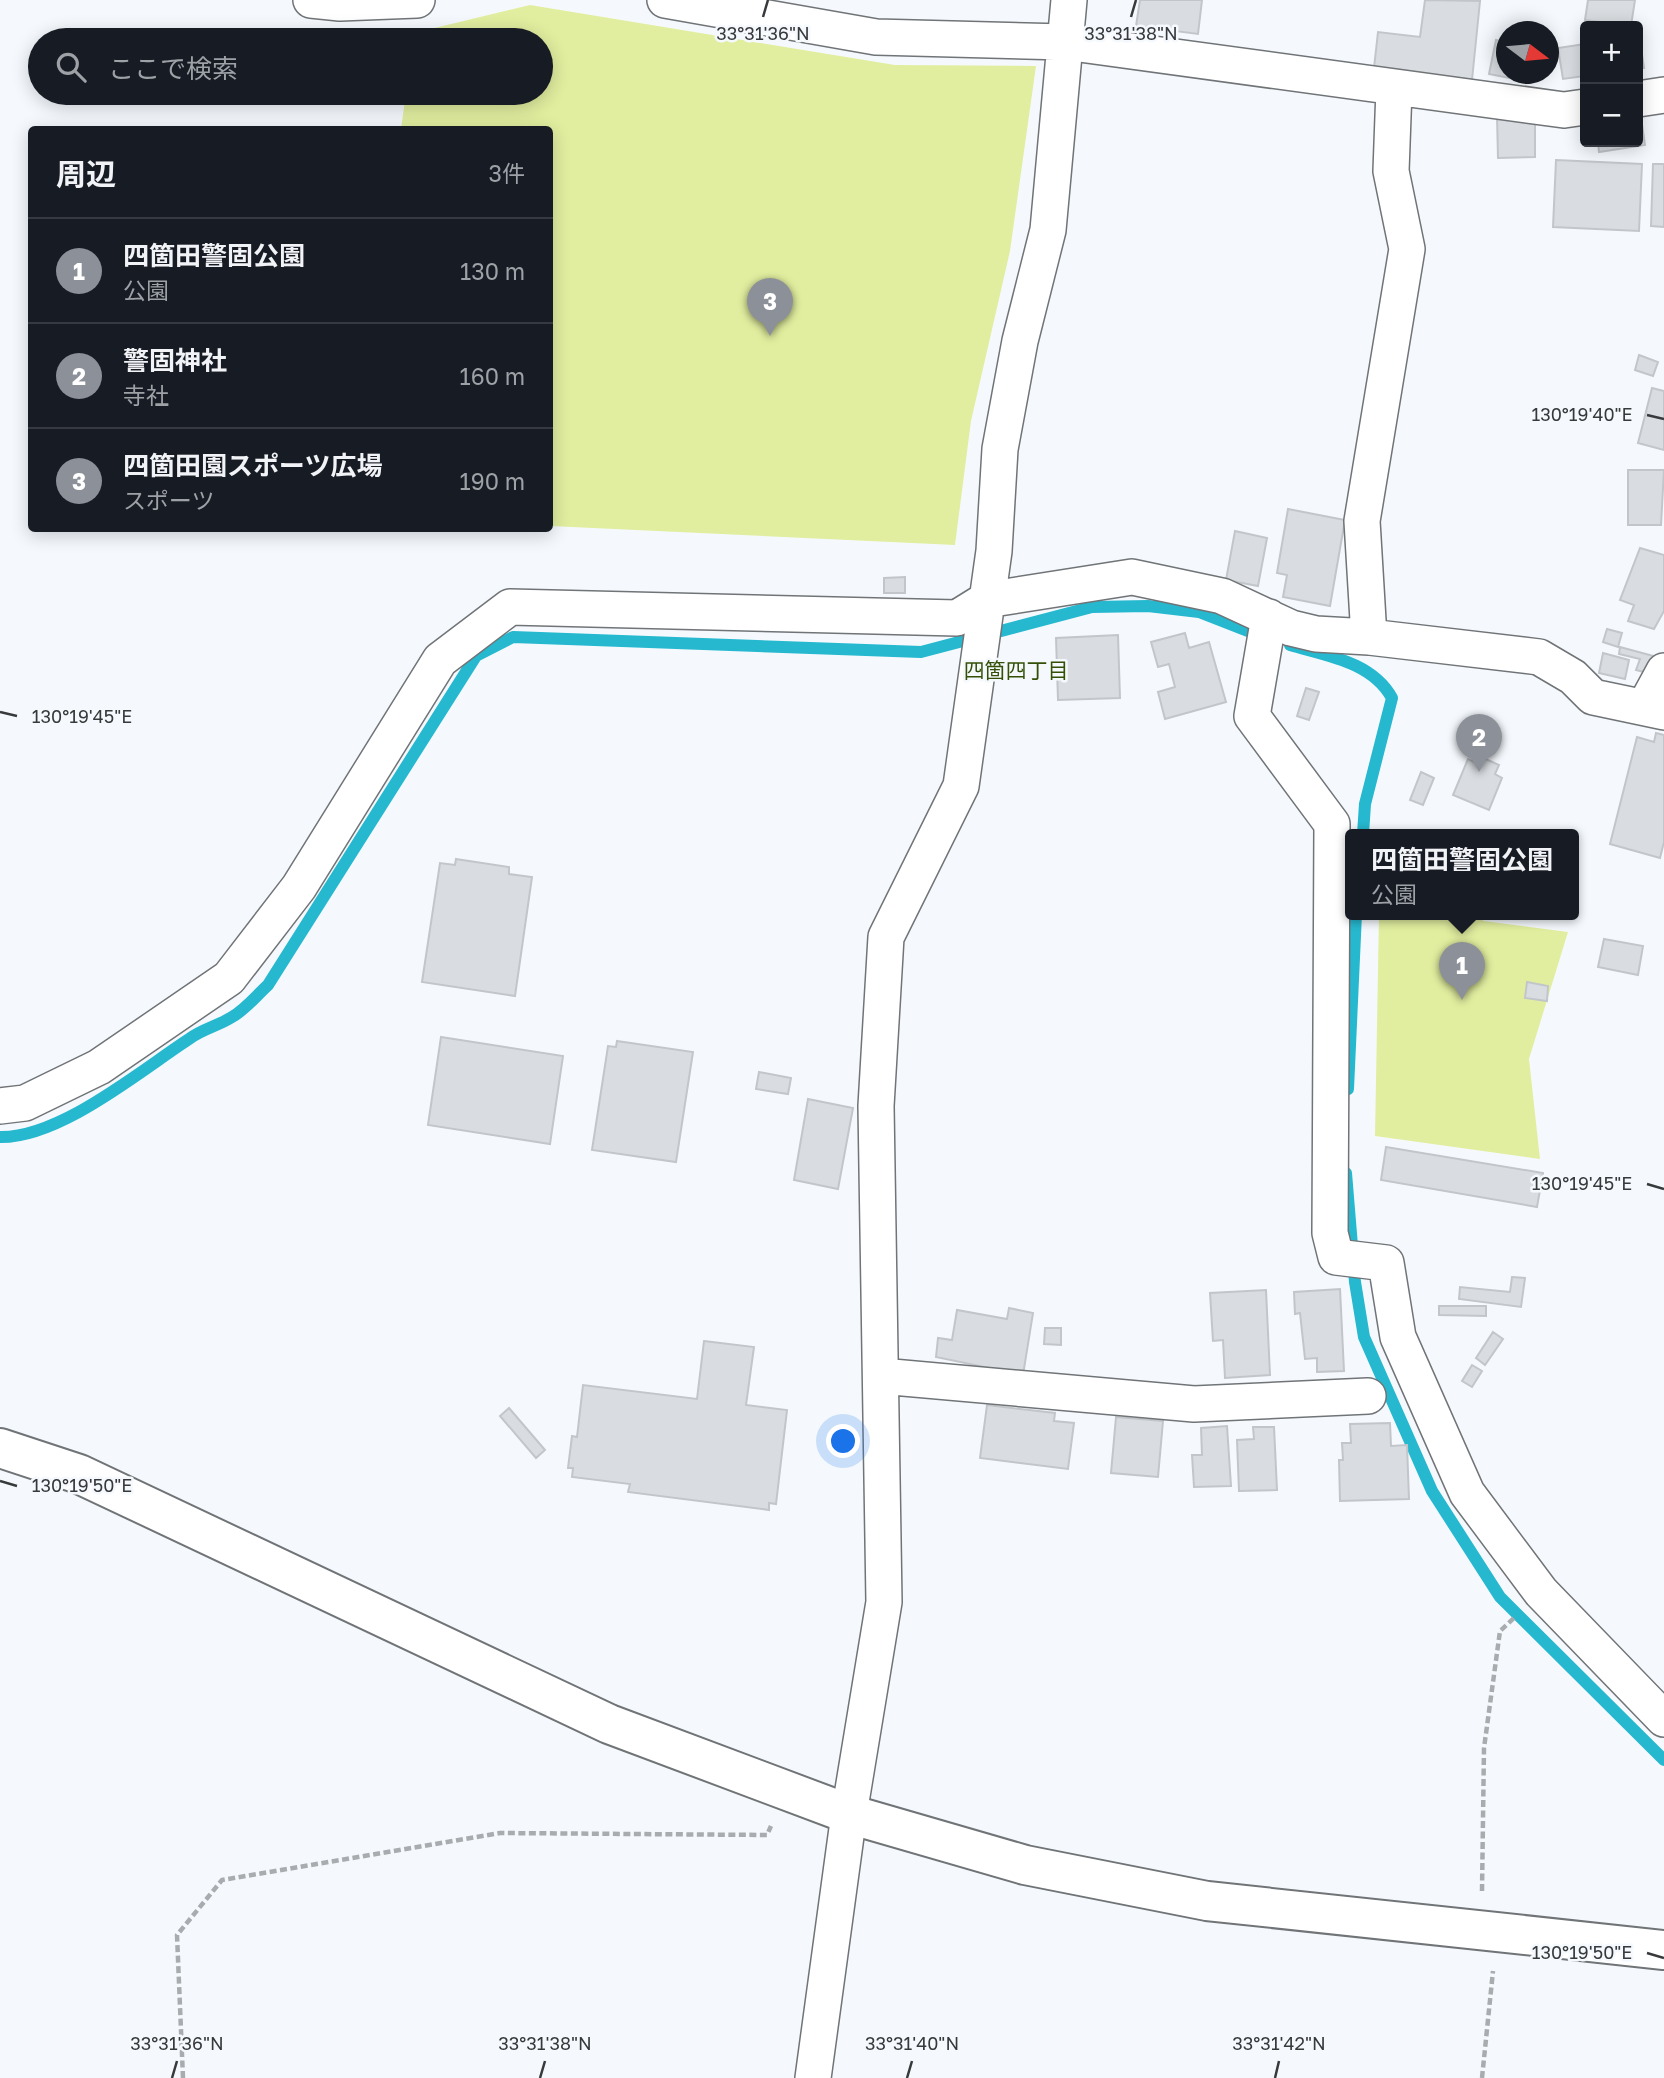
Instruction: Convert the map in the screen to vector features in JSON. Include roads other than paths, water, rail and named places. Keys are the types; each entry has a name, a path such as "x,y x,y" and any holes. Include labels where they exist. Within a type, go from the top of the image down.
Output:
{"street":[{"path":"311,0 340,3 417,0"},
{"path":"665,0 876,37 1065,42 1394,89 1564,110 1580,108"},
{"path":"813,2078 849,1814 884,1602 876,1106 886,937 961,786 981,659 994,551 1000,449 1020,341 1048,230 1069,0"},
{"path":"1369,637 1362,521 1407,249 1391,171 1394,89"},
{"path":"1643,98 1664,95"},
{"path":"0,1106 25,1104 99,1067 229,978 299,887 440,660 510,607 957,618 1132,577 1222,596 1291,628 1316,634 1369,637 1539,657 1573,677 1593,697 1654,709 1664,671"},
{"path":"1269,617 1252,716 1332,824 1330,1233 1336,1257 1386,1263 1398,1336 1467,1493 1541,1592 1664,1719"},
{"path":"881,1377 1194,1404 1368,1396"},
{"path":"0,1448 79,1474 609,1724 849,1814 1025,1865 1207,1901 1664,1950"}],"waterway":[{"path":"0,1137 48,1127 73,1115 194,1036 237,1014 251,1002 268,985 476,656 513,637 921,652 1092,607 1148,606 1199,612 1263,637"},
{"path":"1290,645 1334,657 1361,668 1373,676 1392,698 1365,804 1363,829"},
{"path":"1348,1089 1356,920"},
{"path":"1346,1173 1355,1282 1364,1337 1432,1491 1500,1597 1664,1760"}],"place":[{"name":"四箇田園スポーツ広場","path":"770,336"},
{"name":"警固神社","path":"1479,772"},
{"name":"四箇田警固公園","path":"1462,1000"}],"district":[{"name":"四箇四丁目","path":"1016,671"}]}
